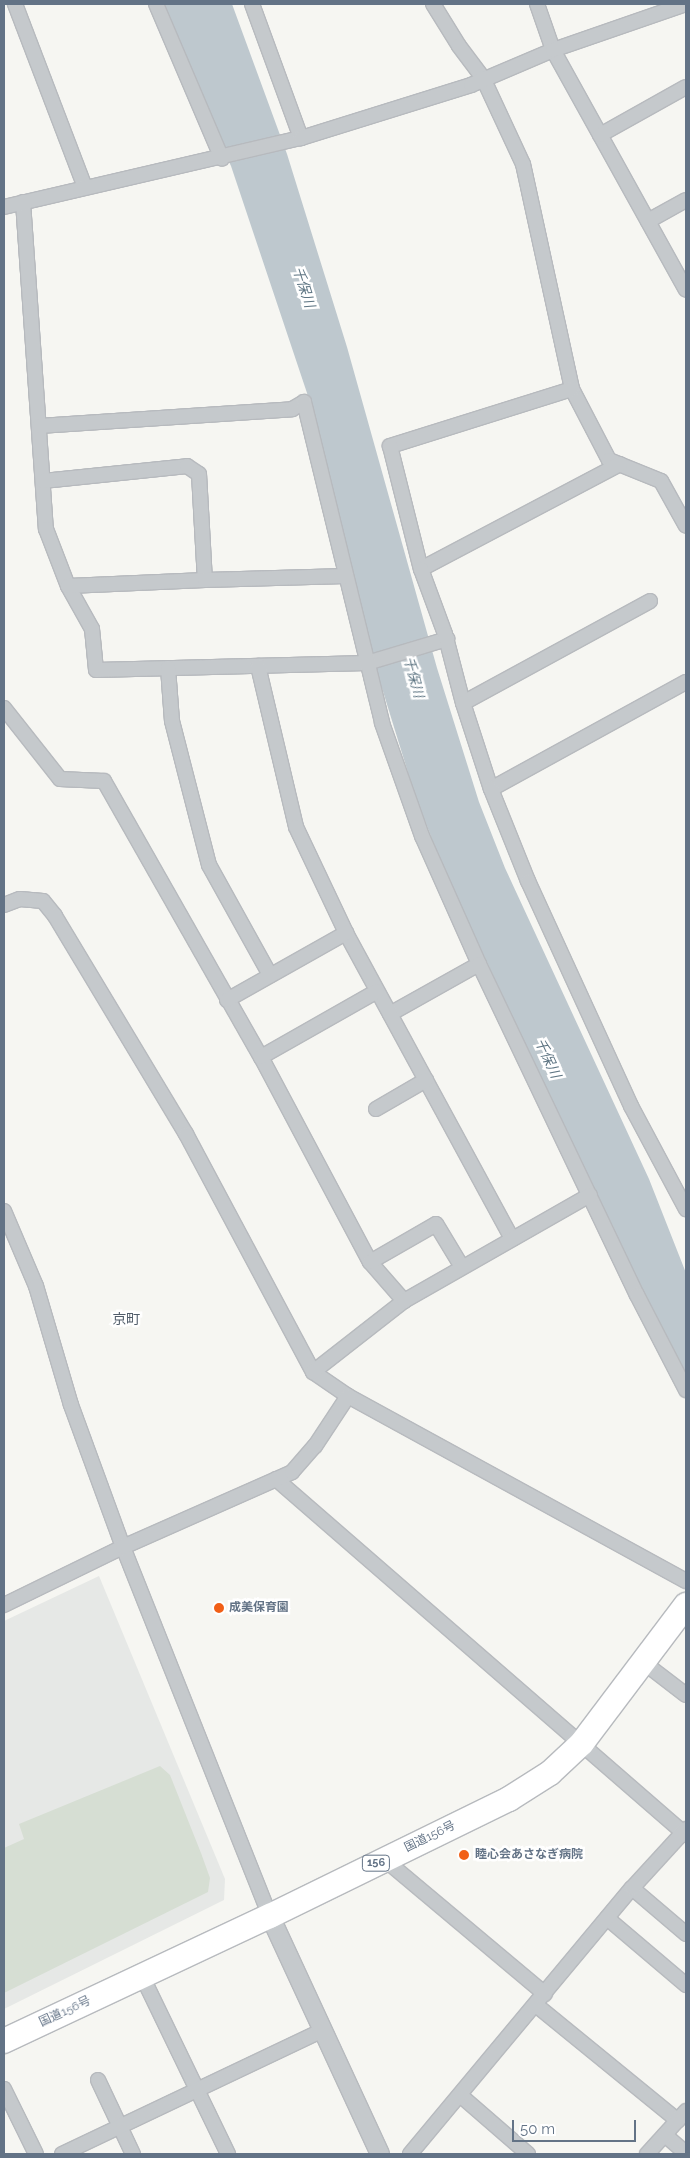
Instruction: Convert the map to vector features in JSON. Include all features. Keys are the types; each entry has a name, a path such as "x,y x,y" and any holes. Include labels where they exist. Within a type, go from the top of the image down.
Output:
{"highway":[{"name":"国道156号","path":"4,2041 270,1916 509,1799 550,1773 582,1743 686,1605"}],"street":[{"path":"15,4 84,187"},
{"path":"156,4 222,159"},
{"path":"252,4 297,139"},
{"path":"433,4 458,46 483,78 523,164 572,388 609,460 661,481 686,526"},
{"path":"537,4 553,50 686,290"},
{"path":"4,206 84,187 222,159 297,139 471,85 483,78 553,50 686,4"},
{"path":"600,135 686,87"},
{"path":"648,221 686,200"},
{"path":"23,202 46,529 68,586 92,629 96,670 370,662 441,641"},
{"path":"572,388 390,446 441,641 491,789 528,881 627,1097 686,1209"},
{"path":"39,426 292,409 304,402 346,576 370,662 382,723 422,836 479,964 637,1295 686,1390"},
{"path":"421,569 620,464"},
{"path":"43,481 187,466 199,474 205,580"},
{"path":"68,586 346,576"},
{"path":"463,703 650,601"},
{"path":"258,666 296,827 346,933 512,1239"},
{"path":"168,668 172,721 209,865 270,975"},
{"path":"491,789 686,682"},
{"path":"4,708 60,778 104,781 261,1057 370,1262 404,1301"},
{"path":"4,906 20,899 43,901 55,916 186,1134 313,1372 348,1396 686,1580"},
{"path":"227,1000 346,933"},
{"path":"390,1014 479,964"},
{"path":"261,1057 378,991"},
{"path":"376,1109 426,1080"},
{"path":"313,1372 404,1301 590,1195"},
{"path":"4,1211 36,1286 71,1405 123,1547 270,1916 380,2154"},
{"path":"370,1262 436,1224 462,1267"},
{"path":"4,1605 123,1547 292,1472 315,1446 348,1396"},
{"path":"276,1479 685,1832 632,1888 410,2154"},
{"path":"643,1662 686,1695"},
{"path":"384,1859 545,1994"},
{"path":"632,1888 686,1934"},
{"path":"607,1918 686,1985"},
{"path":"142,1976 228,2154"},
{"path":"536,2005 684,2115 647,2154"},
{"path":"62,2154 323,2030"},
{"path":"98,2080 133,2154"},
{"path":"4,2089 36,2154"},
{"path":"460,2096 528,2154"},
{"path":"665,2135 686,2153"}],"shaded area":[{"path":"99,1576 225,1879 224,1900 4,2009 4,1621"},
{"path":"160,1766 170,1775 201,1853 210,1878 208,1892 4,1993 4,1848 24,1839 19,1824"}],"water":[{"name":"千保川","path":"164,4 232,4 287,154 347,347 437,668 479,802 505,868 649,1179 686,1273 686,1380 647,1305 443,868 414,792 369,646 307,393 231,166 217,137"}],"place":[{"name":"成美保育園","path":"219,1608"},
{"name":"睦心会あさなぎ病院","path":"464,1855"}],"district":[{"name":"京町","path":"126,1319"}]}
